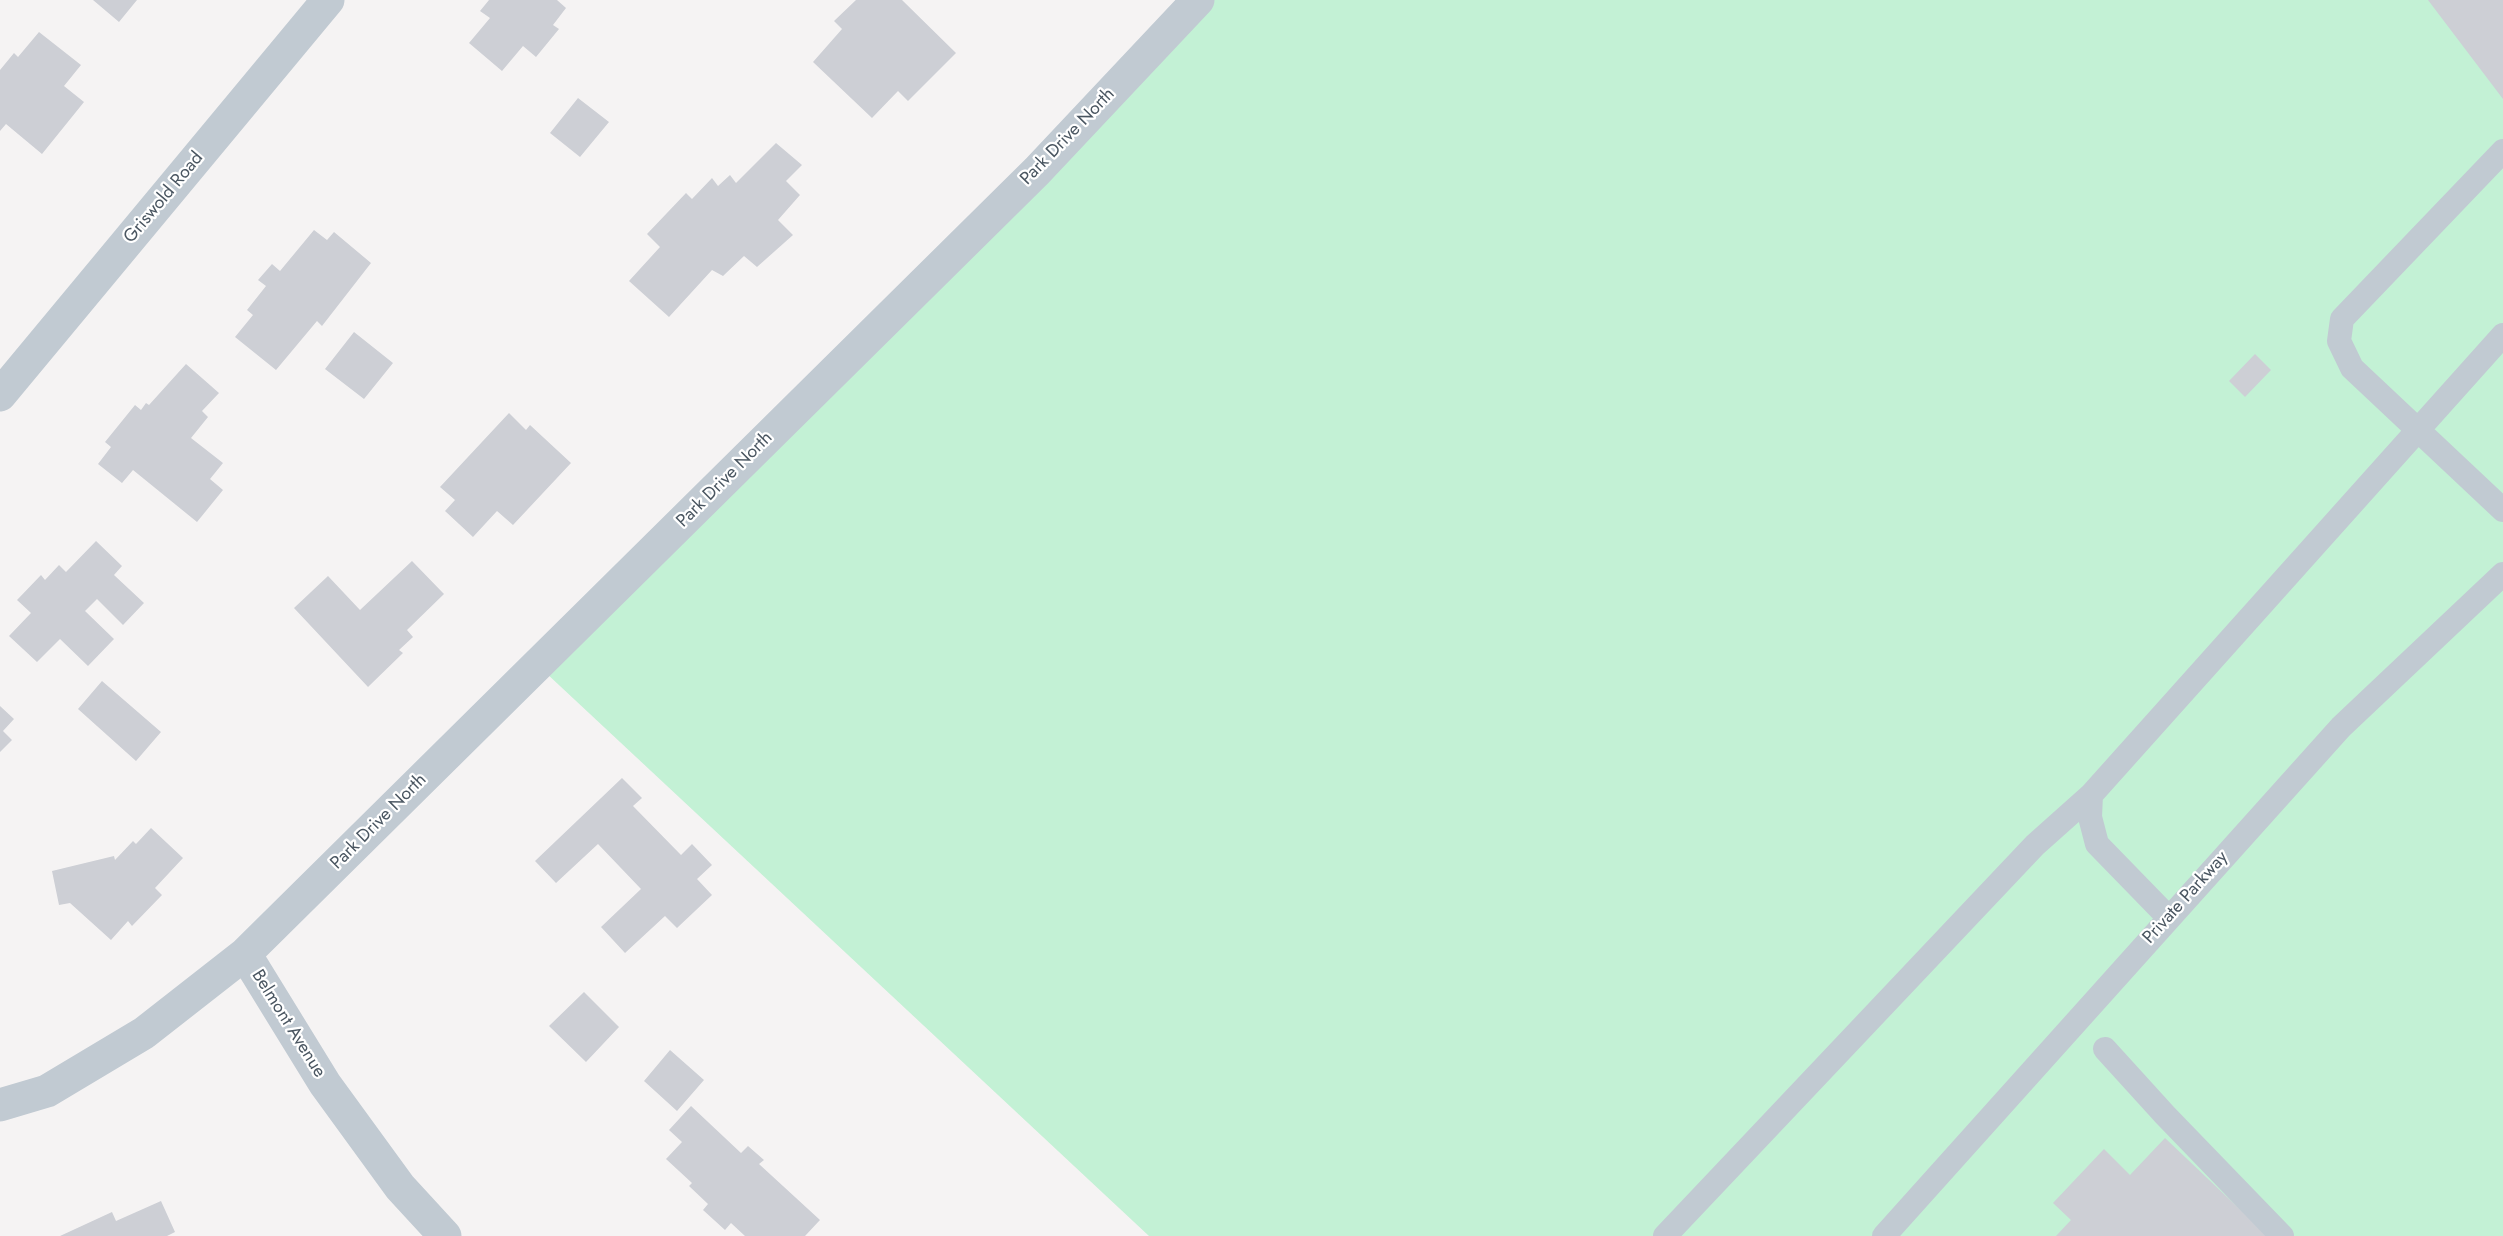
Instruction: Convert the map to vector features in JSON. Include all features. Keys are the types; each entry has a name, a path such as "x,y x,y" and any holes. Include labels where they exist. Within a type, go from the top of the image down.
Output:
{"street":[{"name":"Griswold Road","path":"0,395 328,0"},
{"name":"Park Drive North","path":"245,954 1028,179 1198,0"},
{"name":"Belmont Avenue","path":"0,1105 47,1091 144,1033 245,954 325,1084 400,1187 445,1236"}],"lane":[{"path":"2503,151 2342,319 2338,341 2352,368 2503,510"},
{"path":"1665,1236 2035,845 2091,795 2503,335"},
{"name":"Private Parkway","path":"1884,1236 2341,727 2503,574"},
{"path":"2091,795 2090,817 2097,844 2169,918"},
{"path":"2105,1049 2282,1236"}],"green space":[{"path":"1187,0 2503,0 2503,1236 1149,1236 545,672"}],"building":[{"path":"93,0 137,0 119,22"},
{"path":"489,0 557,0 566,8 553,25 559,29 536,57 523,46 502,71 469,43 490,18 480,11"},
{"path":"856,0 902,0 956,53 908,101 898,91 872,118 813,62 842,29 834,21"},
{"path":"2428,0 2503,0 2503,99"},
{"path":"39,32 81,65 64,86 84,102 42,154 6,124 0,131 0,70 14,53 18,57"},
{"path":"578,98 609,122 580,157 550,133"},
{"path":"776,143 802,165 786,181 800,195 778,220 793,235 757,267 744,256 723,276 712,270 669,317 629,281 660,247 647,234 686,193 692,199 712,178 718,186 730,175 736,183"},
{"path":"314,230 327,240 334,232 371,263 322,326 317,321 276,370 235,337 253,315 247,310 266,286 258,280 272,264 280,271"},
{"path":"354,332 393,363 364,399 325,369"},
{"path":"2255,354 2271,370 2245,397 2229,381"},
{"path":"186,364 219,393 202,411 208,417 191,438 223,463 210,479 223,490 197,522 133,470 122,483 98,464 111,447 105,442 135,405 141,410 146,403 149,405"},
{"path":"509,413 526,430 530,425 571,463 513,525 497,511 473,537 445,511 455,500 440,487"},
{"path":"96,541 122,566 114,575 144,603 123,625 97,599 85,611 114,639 88,666 60,639 37,662 9,636 31,613 17,600 41,575 45,580 59,565 66,572"},
{"path":"412,561 444,594 407,630 413,637 399,650 403,653 368,687 294,608 328,576 360,610"},
{"path":"102,681 161,732 136,761 78,709"},
{"path":"0,706 14,719 3,731 12,740 0,752"},
{"path":"622,778 642,798 633,806 681,855 692,844 712,865 697,879 712,895 677,928 665,916 625,953 601,927 641,889 598,844 556,883 535,861"},
{"path":"151,828 183,858 155,888 162,895 132,926 128,921 111,940 70,903 59,905 52,871 114,856 115,860 133,841 136,844"},
{"path":"584,992 619,1027 586,1062 549,1026"},
{"path":"670,1050 704,1080 677,1111 644,1081"},
{"path":"691,1106 741,1153 748,1146 764,1160 759,1164 820,1220 805,1236 745,1236 731,1223 725,1230 703,1210 708,1204 689,1186 692,1183 666,1159 682,1142 669,1130"},
{"path":"2165,1138 2268,1236 2056,1236 2071,1220 2053,1203 2104,1149 2130,1175"},
{"path":"161,1201 175,1232 167,1236 60,1236 112,1212 116,1221"}]}
